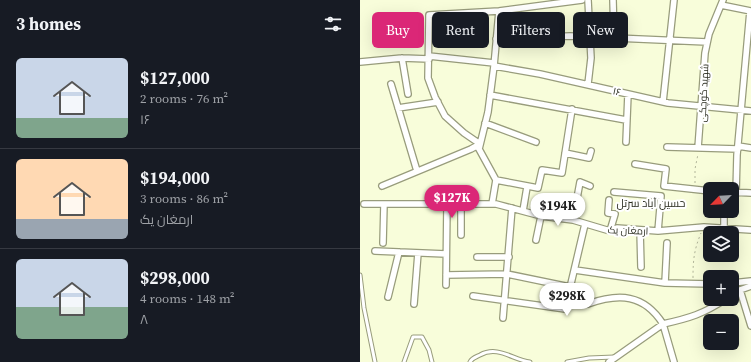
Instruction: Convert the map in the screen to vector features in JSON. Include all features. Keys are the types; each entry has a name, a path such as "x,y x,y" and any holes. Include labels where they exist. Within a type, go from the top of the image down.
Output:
{"street":[{"path":"484,12 582,0"},
{"path":"588,0 589,12"},
{"path":"614,0 614,12"},
{"path":"663,102 674,0"},
{"path":"722,3 751,11 735,182"},
{"name":"شهید کوچکی","path":"698,148 705,53 709,34 722,3"},
{"path":"479,147 490,95 499,11"},
{"path":"432,16 429,16 428,78 445,116 479,147 496,180 492,204"},
{"path":"496,39 573,36"},
{"path":"628,38 707,42"},
{"path":"588,84 591,48"},
{"name":"۱۶","path":"360,62 429,57 494,64 663,102 751,111"},
{"path":"402,58 408,94"},
{"path":"391,84 417,172"},
{"path":"626,142 628,94"},
{"path":"490,95 626,120"},
{"path":"398,108 438,102"},
{"path":"496,180 538,188 542,170 562,173 572,109"},
{"path":"485,123 536,142"},
{"path":"382,186 479,147"},
{"path":"667,147 751,148"},
{"path":"565,153 589,158 590,151"},
{"path":"635,164 666,169 664,186 703,191"},
{"path":"572,220 580,182 590,186"},
{"path":"524,211 527,186"},
{"path":"614,192 660,196 658,231"},
{"path":"739,193 751,193"},
{"path":"609,200 608,213 615,214 610,231"},
{"name":"ارمغان یک","path":"364,204 492,204 541,216 572,220 610,231 617,228 658,231 703,227"},
{"path":"383,243 384,204"},
{"path":"446,285 447,204"},
{"path":"461,234 462,204"},
{"path":"503,318 512,208"},
{"path":"536,240 541,216"},
{"path":"473,296 565,308 586,224"},
{"name":"ارمغان یک","path":"739,229 751,230"},
{"path":"640,230 641,267"},
{"path":"665,283 667,243"},
{"path":"375,251 446,254"},
{"path":"388,297 399,252"},
{"path":"414,304 418,253"},
{"path":"477,257 509,257"},
{"path":"575,270 665,283 703,284"},
{"path":"446,275 507,274 570,287"},
{"path":"739,282 751,281"},
{"path":"751,286 740,290 751,326"},
{"path":"588,304 604,299 620,297 640,301 657,314 663,324 674,362"},
{"path":"609,362 663,324 693,317 715,306"}],"lane":[{"path":"360,275 364,308 375,362"},
{"path":"404,362 413,337 422,336 429,350 432,362"},
{"path":"470,362 485,352 502,352 530,362"},
{"path":"567,362 589,358 616,356"}],"path":[{"path":"695,190 695,169 698,148"},
{"path":"694,284 693,265 695,248 703,229"}],"district":[{"name":"حسین آباد سرتل","path":"651,203"}]}
